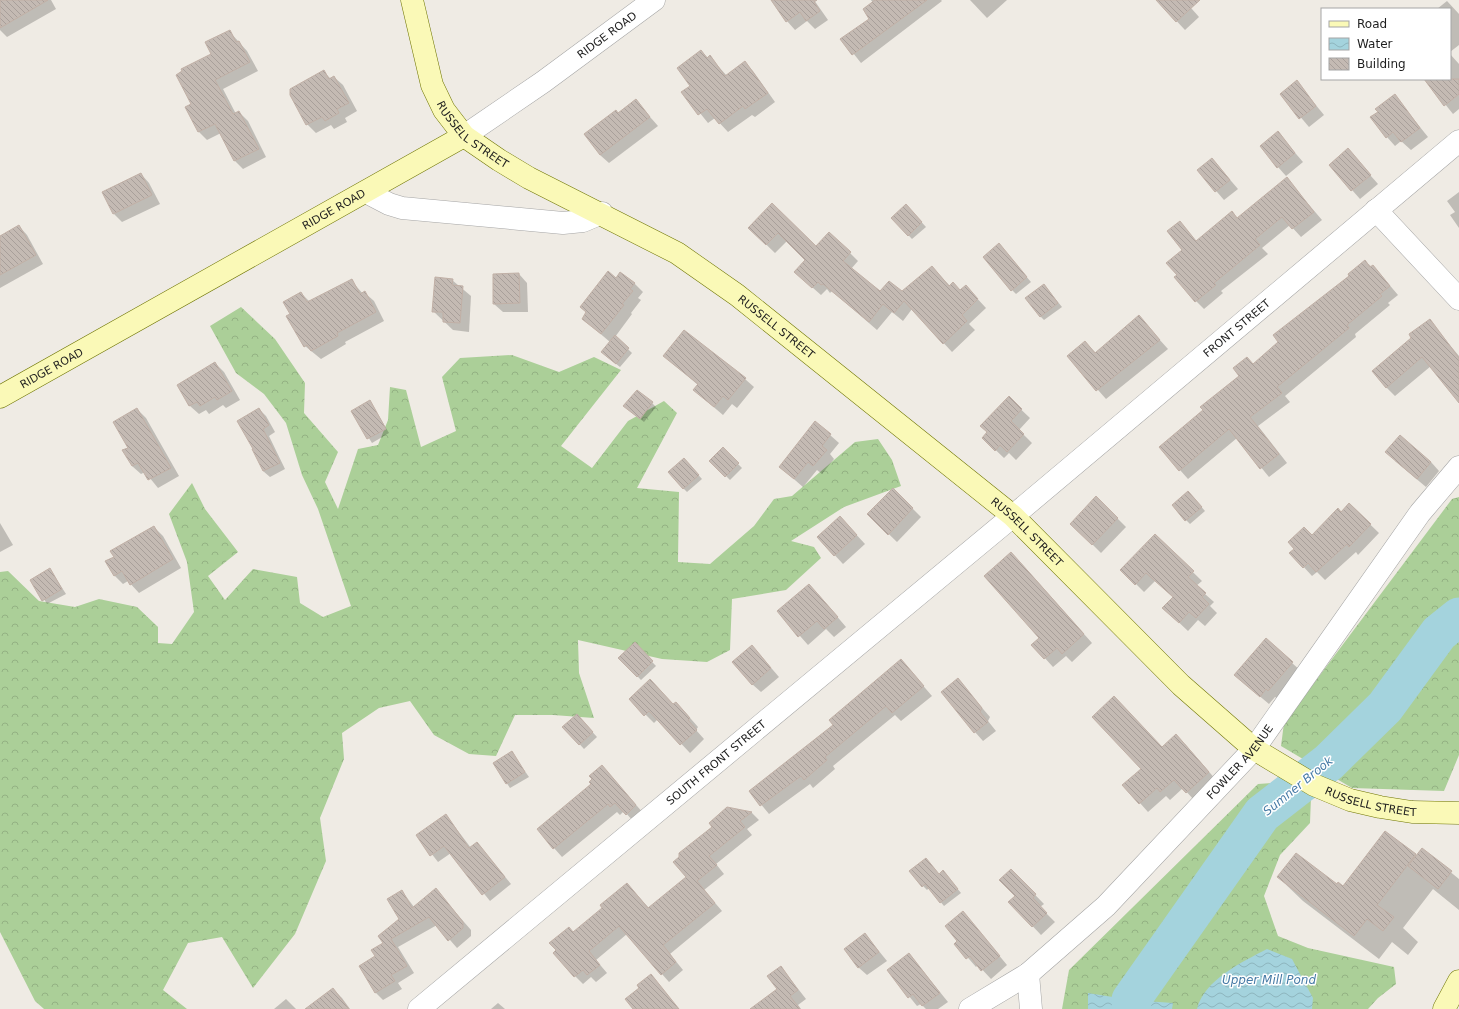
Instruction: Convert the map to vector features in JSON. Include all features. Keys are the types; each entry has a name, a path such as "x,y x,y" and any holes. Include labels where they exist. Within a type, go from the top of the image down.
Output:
{"main road":[{"name":"RUSSELL STREET","path":"412,0 432,85 444,110 464,136 529,178 650,238 702,269 1013,516 1181,685 1254,749 1314,785 1350,800 1380,808 1412,812 1459,813"},
{"name":"RIDGE ROAD","path":"0,397 464,136"},
{"path":"1444,1009 1459,981"}],"street":[{"name":"RIDGE ROAD","path":"464,136 543,82 654,0"},
{"name":"FRONT STREET","path":"1013,516 1459,141"},
{"path":"366,192 389,204 418,210 563,223 583,221 602,213"},
{"path":"1376,210 1459,299"},
{"name":"FOWLER AVENUE","path":"970,1009 1028,974 1106,906 1254,749 1420,513 1459,467"},
{"name":"SOUTH FRONT STREET","path":"419,1009 1013,516"},
{"path":"1028,974 1031,1009"}],"green space":[{"path":"241,307 275,339 305,383 304,413 338,452 325,482 338,509 358,449 378,445 388,420 390,387 406,390 421,447 456,431 442,377 460,358 512,355 559,372 594,357 621,370 561,446 592,468 628,421 664,401 677,413 637,488 679,492 678,562 710,564 754,526 774,499 792,496 855,442 878,439 892,460 901,486 844,507 791,541 814,547 821,558 786,590 732,599 730,650 707,662 662,659 578,640 579,673 594,718 553,715 515,715 496,756 469,754 434,735 410,701 379,708 342,733 344,759 320,818 326,861 295,934 253,988 222,937 188,943 163,990 187,1009 44,1009 35,1001 0,932 0,572 8,571 39,601 75,607 99,599 137,607 158,627 158,643 172,644 194,612 187,562 169,514 192,483 205,509 238,552 208,576 225,600 253,569 297,577 300,603 323,617 351,606 318,509 302,475 286,423 264,394 236,373 210,326"},
{"path":"1459,497 1459,755 1444,791 1352,788 1281,746 1284,723 1452,499"},
{"path":"1273,783 1311,797 1310,823 1280,855 1264,896 1278,936 1308,948 1394,967 1396,984 1378,998 1368,1009 1062,1009 1069,970 1258,784"}],"water":[{"name":"Upper Mill Pond","path":"1267,949 1292,959 1313,998 1312,1009 1197,1009 1207,989 1225,973"},
{"path":"1088,993 1131,1000 1173,1003 1172,1009 1088,1009"}],"building":[{"path":"0,0 48,0 0,28"},
{"path":"771,0 817,0 814,2 820,11 806,21 800,12 786,22"},
{"path":"875,0 927,0 852,55 840,39 869,19 863,9"},
{"path":"1156,0 1200,0 1176,22"},
{"path":"230,30 236,42 239,41 250,62 215,80 233,114 239,111 259,149 234,161 215,124 198,132 185,107 191,104 176,75 182,71 181,69 211,54 205,42"},
{"path":"701,50 707,58 710,55 725,76 745,61 768,93 745,109 743,106 719,124 707,109 698,115 681,92 690,86 677,68"},
{"path":"324,70 329,79 334,76 349,103 337,109 339,113 325,121 322,117 306,125 290,95 290,89"},
{"path":"1459,79 1459,94 1444,106 1425,80"},
{"path":"1297,80 1316,106 1299,119 1280,94"},
{"path":"1395,94 1420,128 1401,142 1393,132 1386,138 1370,117 1378,112 1375,109"},
{"path":"636,99 650,117 600,155 584,134 616,110 618,113"},
{"path":"1278,131 1295,153 1277,168 1260,146"},
{"path":"1348,148 1371,175 1351,191 1329,165"},
{"path":"1212,158 1230,180 1215,192 1197,170"},
{"path":"141,173 152,195 113,214 102,192"},
{"path":"1287,177 1314,212 1292,229 1282,217 1255,239 1260,245 1214,283 1216,285 1195,302 1174,277 1177,275 1166,263 1182,250 1167,231 1180,221 1196,241 1232,211 1237,218"},
{"path":"772,203 816,246 829,232 851,252 843,261 880,291 889,281 902,291 932,266 949,286 953,282 960,290 966,285 978,299 962,315 967,321 943,344 904,301 894,313 883,304 869,322 823,284 821,285 818,282 812,288 794,272 805,260 778,233 766,245 748,228"},
{"path":"906,204 922,222 908,236 891,218"},
{"path":"19,225 36,255 0,275 0,236"},
{"path":"999,243 1027,277 1011,291 983,257"},
{"path":"1365,260 1370,267 1373,265 1390,286 1380,294 1382,296 1347,325 1349,328 1277,387 1282,393 1250,417 1279,454 1260,469 1229,429 1179,471 1159,447 1203,410 1200,407 1239,376 1233,368 1247,357 1253,364 1278,342 1273,335 1349,276 1348,274"},
{"path":"608,271 616,278 620,272 635,283 630,289 633,291 622,304 624,305 601,334 582,319 586,312 580,307"},
{"path":"519,273 520,303 493,304 493,274"},
{"path":"435,277 453,279 452,285 463,286 460,323 443,322 443,312 432,312"},
{"path":"352,279 360,294 365,291 376,312 337,333 338,336 311,351 307,345 304,347 286,316 290,314 283,302 301,292 307,302"},
{"path":"1044,284 1058,303 1040,317 1025,298"},
{"path":"1139,315 1160,340 1096,391 1067,356 1085,341 1095,353"},
{"path":"1430,319 1459,358 1459,403 1422,357 1386,388 1372,371 1411,338 1409,334"},
{"path":"684,330 746,378 728,400 723,396 714,407 693,390 698,384 663,356"},
{"path":"615,335 629,348 616,364 601,352"},
{"path":"215,362 232,391 217,400 215,397 200,406 197,402 189,406 177,385"},
{"path":"637,390 653,402 640,419 623,406"},
{"path":"1009,396 1022,409 1011,421 1024,434 1007,452 1000,445 995,451 982,438 987,432 980,426"},
{"path":"370,400 386,429 367,439 351,411"},
{"path":"137,408 171,468 148,480 138,463 132,466 122,450 128,448 113,422"},
{"path":"259,408 269,425 263,429 280,463 263,471 253,449 237,421"},
{"path":"815,421 831,434 822,446 827,450 813,466 808,462 794,479 779,467"},
{"path":"1400,435 1431,462 1417,479 1385,452"},
{"path":"723,447 739,463 725,477 709,461"},
{"path":"684,458 699,475 683,489 668,472"},
{"path":"893,488 913,508 888,535 867,514"},
{"path":"1188,491 1202,507 1185,521 1172,505"},
{"path":"1096,496 1118,518 1092,545 1070,524"},
{"path":"1349,503 1371,524 1349,547 1347,544 1316,572 1308,563 1303,568 1289,553 1294,549 1288,542 1304,527 1312,535 1338,508 1341,512"},
{"path":"840,516 857,535 834,556 817,537"},
{"path":"154,526 173,559 130,585 122,571 114,576 105,561 114,557 110,551"},
{"path":"1155,534 1194,571 1188,577 1206,593 1202,597 1209,604 1196,618 1189,612 1179,623 1162,608 1173,597 1146,573 1135,585 1120,570"},
{"path":"1011,552 1084,634 1062,654 1057,648 1044,659 1031,645 1039,638 984,576"},
{"path":"50,568 62,589 42,601 30,580"},
{"path":"809,584 838,617 824,629 817,621 798,637 777,611"},
{"path":"1266,638 1293,662 1268,691 1266,689 1260,697 1234,675"},
{"path":"635,642 653,661 637,677 618,658"},
{"path":"752,645 771,668 752,685 732,662"},
{"path":"901,659 924,686 892,713 886,706 825,757 827,760 804,780 801,776 760,806 749,791 833,725 829,720"},
{"path":"958,678 982,708 980,712 988,722 974,733 941,692"},
{"path":"650,679 673,704 676,702 690,718 688,720 697,730 680,745 649,711 644,716 629,699"},
{"path":"1114,696 1162,747 1176,734 1209,772 1186,793 1174,780 1160,792 1157,788 1139,804 1122,785 1141,769 1092,717"},
{"path":"577,714 593,732 579,745 562,727"},
{"path":"512,751 525,772 506,784 493,763"},
{"path":"602,765 636,805 626,815 615,803 610,807 608,804 553,849 537,829 591,784 589,782 592,779 589,776"},
{"path":"727,807 752,812 740,821 745,827 709,856 717,865 697,881 715,903 663,945 676,962 661,975 619,926 589,951 600,965 587,975 583,970 574,977 553,953 556,950 549,943 569,927 573,932 602,908 600,905 627,883 648,908 686,877 673,862 679,857 679,853 712,827 709,823"},
{"path":"446,814 469,848 477,842 505,877 482,895 444,846 430,856 416,835"},
{"path":"1385,831 1416,854 1377,905 1394,917 1383,931 1367,919 1354,936 1277,877 1296,853 1337,884 1338,882 1343,886"},
{"path":"1422,848 1452,871 1438,889 1408,866"},
{"path":"926,858 939,874 943,870 958,889 940,903 925,884 922,887 909,871"},
{"path":"1011,869 1036,894 1033,898 1047,913 1032,927 1008,902 1015,896 999,880"},
{"path":"436,888 463,922 463,928 448,941 429,917 391,939 407,966 391,975 395,981 375,993 359,966 375,956 371,950 383,943 378,936 399,919 387,899 402,890 412,908"},
{"path":"963,911 1000,956 981,971 970,956 966,959 954,944 957,941 945,926"},
{"path":"865,933 879,952 858,968 844,949"},
{"path":"909,953 940,993 922,1006 913,994 908,998 887,970"},
{"path":"781,966 798,990 790,996 800,1009 750,1009 777,989 767,976"},
{"path":"651,974 679,1009 633,1009 625,999 639,988 637,985"},
{"path":"333,988 349,1009 305,1009"}],"waterway":[{"name":"Sumner Brook","path":"1132,1009 1131,1000 1262,814 1329,762 1385,707 1439,633 1459,617"}]}
